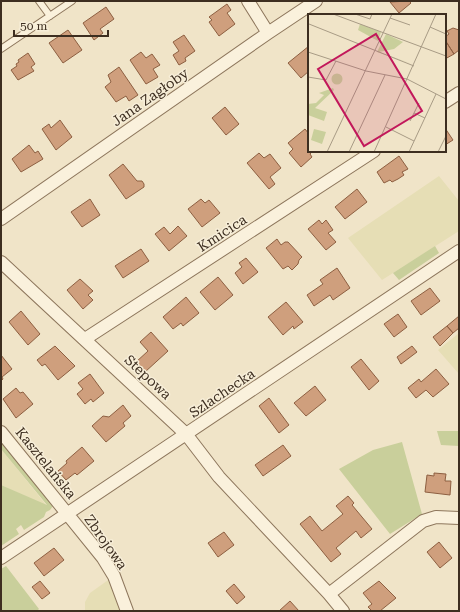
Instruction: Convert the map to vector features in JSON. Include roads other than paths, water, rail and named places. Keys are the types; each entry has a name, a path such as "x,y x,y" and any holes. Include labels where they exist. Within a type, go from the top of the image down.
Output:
{"street":[{"path":"248,1 268,33"},
{"name":"Jana Zagłoby","path":"1,219 316,1"},
{"path":"446,101 459,93"},
{"name":"Kmicica","path":"85,339 372,152"},
{"name":"Szlachecka","path":"1,558 459,252"},
{"name":"Stepowa","path":"1,262 186,434 219,477 329,594 343,611"},
{"name":"Kasztelańska","path":"1,432 68,514"},
{"name":"Zbrojowa","path":"68,514 110,570 127,611"},
{"path":"329,594 423,522 436,517 459,518"}],"lane":[{"path":"39,1 50,16"},
{"path":"1,48 72,1"}]}
